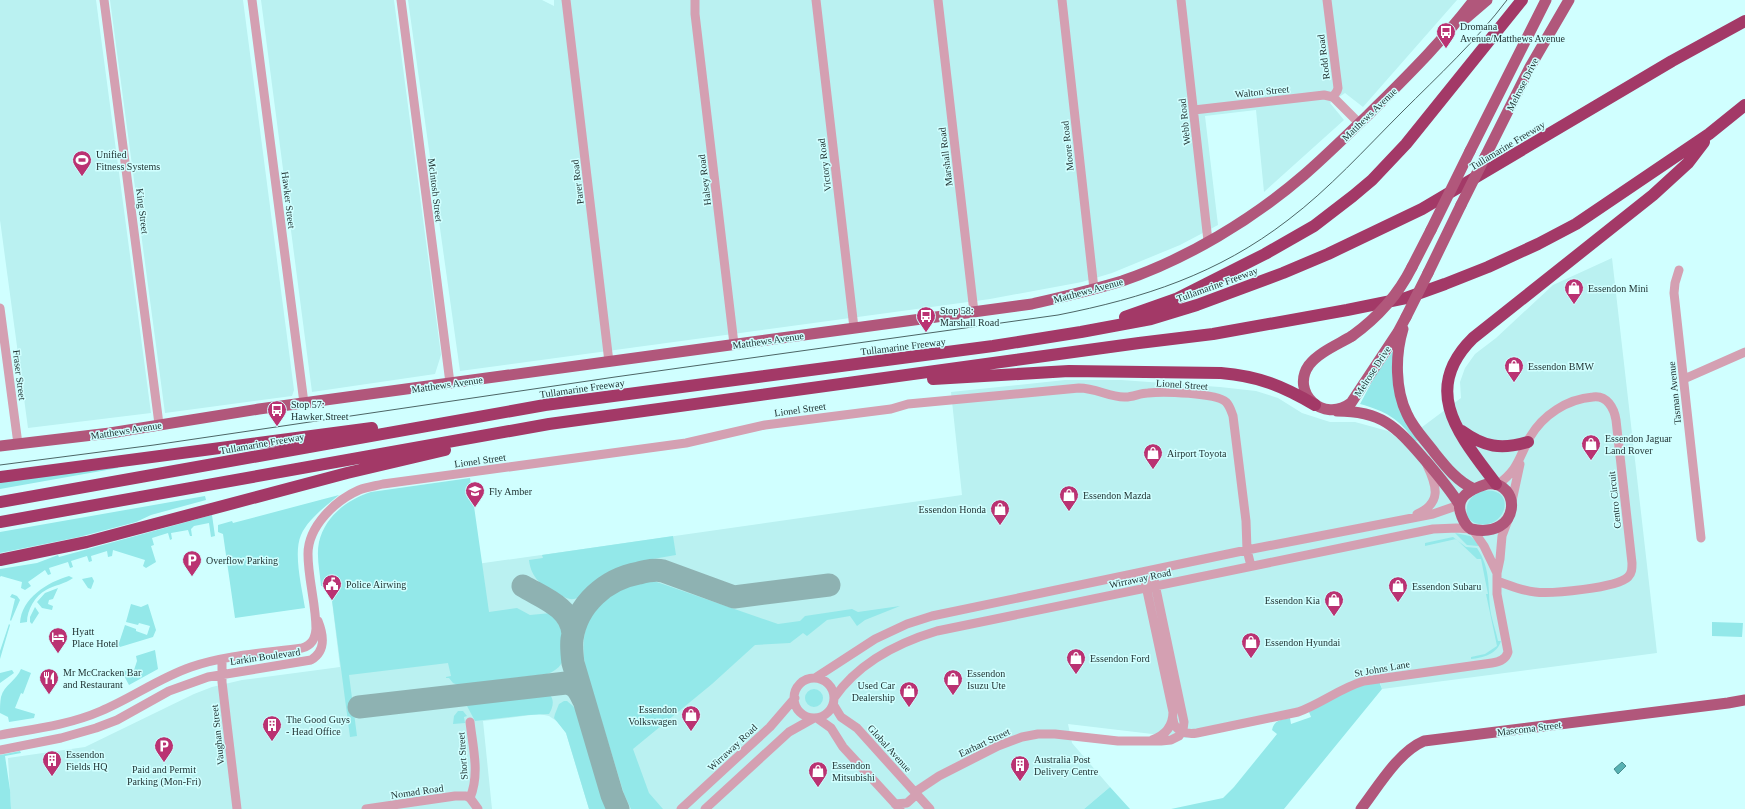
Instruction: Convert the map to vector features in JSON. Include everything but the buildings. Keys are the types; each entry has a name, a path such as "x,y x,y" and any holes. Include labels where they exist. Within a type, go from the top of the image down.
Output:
{"highway":[{"path":"992,346 1103,323 1155,307 1208,284 1266,254 1314,226 1372,180 1406,144 1522,0"},
{"name":"Tullamarine Freeway","path":"0,502 545,404 992,346 1151,319 1197,305 1328,254 1422,209 1672,61 1745,21"},
{"path":"0,522 549,424 1213,334 1406,298 1488,267 1538,244 1576,224 1709,134 1745,105"},
{"path":"1497,485 1456,427 1449,407 1448,385 1451,368 1463,347 1487,326 1653,195 1688,163 1709,134"},
{"path":"799,390 908,380 1069,371 1198,372 1236,374 1263,380 1292,391 1315,406"},
{"path":"0,476 545,404"},
{"path":"0,560 87,542 347,473 549,424"},
{"path":"1456,427 1475,441 1487,445 1510,446 1528,442"}],"main road":[{"name":"Matthews Avenue","path":"1450,32 1474,0"},
{"name":"Matthews Avenue","path":"0,446 110,433 159,424 304,403 1032,304 1094,289 1152,270 1208,241 1257,212 1292,185 1359,123 1450,32 1487,0"},
{"name":"Melrose Drive","path":"1315,406 1306,391 1304,379 1307,370 1313,361 1352,336 1370,322 1388,304 1405,281 1546,0"},
{"name":"Melrose Drive","path":"1328,410 1344,407 1354,399 1406,317 1530,67 1569,0"},
{"path":"1406,317 1401,333 1398,370 1400,396 1406,414 1426,442 1453,475 1462,483 1474,489"},
{"path":"1315,406 1328,410 1359,412 1386,422 1403,435 1443,480 1459,504 1463,520 1472,530 1482,531 1493,529 1504,524 1509,519 1512,510 1512,501 1506,491 1497,485 1487,484 1474,489 1463,497 1459,504"},
{"name":"Mascoma Street","path":"1361,809 1401,758 1416,745 1424,741 1745,700"},
{"name":"Mascoma Street","path":"1728,703 1745,707"}],"street":[{"name":"King Street","path":"104,0 159,424"},
{"name":"Hawker Street","path":"252,0 304,403"},
{"name":"McIntosh Street","path":"401,0 450,383"},
{"name":"Parer Road","path":"566,0 609,362"},
{"name":"Halsey Road","path":"692,0 695,14 734,344"},
{"name":"Halsey Road","path":"695,14 696,0"},
{"name":"Victory Road","path":"816,0 854,328"},
{"name":"Marshall Road","path":"938,0 974,312"},
{"name":"Moore Road","path":"1062,0 1094,289"},
{"name":"Webb Road","path":"1181,0 1208,241"},
{"name":"Rodd Road","path":"1327,0 1338,88 1338,91 1333,97"},
{"name":"Walton Street","path":"1194,110 1324,95 1333,97"},
{"path":"1333,97 1359,123"},
{"name":"Tasman Avenue","path":"1679,270 1674,293 1701,538"},
{"name":"Fraser Street","path":"0,308 18,444"},
{"path":"1684,379 1745,352"},
{"name":"Lionel Street","path":"315,616 308,554 311,539 318,525 334,507 349,495 367,487 686,443 765,425 891,409 908,404 1079,388 1094,389 1116,396 1126,397 1143,393 1164,392 1199,395 1224,401 1230,407 1247,526 1247,550 1251,566"},
{"name":"Centro Circuit","path":"1497,577 1531,592 1549,593 1611,584 1625,579 1632,570 1616,420 1613,408 1610,404 1602,397 1596,396 1568,403 1549,416 1535,430 1528,442 1522,457 1512,501"},
{"name":"Centro Circuit","path":"1497,485 1511,474 1522,457"},
{"name":"Wirraway Road","path":"1411,518 1430,507 1435,496 1434,482 1424,460"},
{"name":"Wirraway Road","path":"816,678 876,639 889,632 924,618 1247,550 1411,518 1438,512 1459,504"},
{"name":"St Johns Lane","path":"1183,731 1190,734 1197,733 1298,712 1314,706 1344,688 1364,681 1501,661 1506,656 1508,650 1499,606 1497,577 1502,536 1509,519"},
{"name":"Wirraway Road","path":"834,701 843,686 857,671 886,652 920,637 966,625 1433,529 1451,528 1472,530"},
{"name":"St Johns Lane","path":"1472,530 1484,546 1497,577"},
{"path":"1344,531 1347,546"},
{"path":"1148,571 1174,694 1184,724 1183,731 1175,728 1173,719 1174,694"},
{"path":"962,609 966,625"},
{"name":"Larkin Boulevard","path":"0,735 66,723 83,718 110,707 176,672 222,659 306,646 311,644 315,637 315,616"},
{"name":"Larkin Boulevard","path":"0,750 61,738 96,728 117,720 169,691 198,680 222,674 314,659 320,652 323,643 321,631 315,616"},
{"name":"Vaughan Street","path":"222,659 228,742 237,809"},
{"path":"705,809 789,732 816,718 827,714 834,701 833,692 828,684 816,678 806,680 800,685 796,692 796,706 800,712 807,716 816,718 832,728 843,746 898,806"},
{"name":"Wirraway Road","path":"686,807 770,727 795,698"},
{"name":"Global Avenue","path":"834,701 841,717 857,728 930,809"},
{"name":"Earhart Street","path":"1141,742 1162,736 1170,728 1173,719"},
{"name":"Short Street","path":"470,722 476,774 475,785 470,798"},
{"name":"Earhart Street","path":"898,806 907,803 916,793 939,776 998,746 1030,735 1055,734 1141,742 1168,740 1178,737 1183,731"},
{"name":"Nomad Road","path":"366,809 456,796 466,796 470,798"},
{"path":"470,798 478,809"}],"shaded area":[{"path":"0,0 96,0 151,413 28,428 0,220"},
{"path":"110,0 243,0 294,390 292,396 165,413"},
{"path":"261,0 394,0 441,355 435,374 312,392"},
{"path":"408,0 542,0 554,6 554,0 1457,0 1363,107 1345,93 1330,103 1344,120 1264,192 1256,110 1205,116 1218,225 1180,245 1112,273 1082,282 990,299 460,371"},
{"path":"1612,258 1657,653 1382,689 1380,682 1278,720 1186,738 1068,724 1072,743 1110,787 1084,809 589,809 566,733 558,722 549,716 539,714 483,721 492,809 11,809 8,758 85,747 194,694 212,687 242,680 340,667 330,585 962,495 951,392 1065,380 1121,380 1220,387 1256,391 1278,398 1302,413 1330,422 1355,422 1388,431 1402,442 1461,398 1460,382 1465,368 1475,354 1496,338 1553,285"},
{"path":"1393,351 1393,378 1420,440 1415,441 1397,421 1385,413 1360,404 1375,376"},
{"path":"118,468 0,489 0,482"},
{"path":"470,478 489,612 517,608 530,615 551,613 564,637 565,655 562,663 556,669 547,674 458,685 453,683 449,678 446,678 451,676 448,663 349,675 357,736 350,737 330,585 321,586 318,553 322,533 331,517 345,505 362,495 371,492"},
{"path":"1482,491 1493,491 1500,494 1504,500 1502,514 1497,520 1489,524 1475,523 1470,520 1467,515 1468,503 1472,497"},
{"path":"339,495 313,518 301,535 298,561 305,608 235,618 223,534 218,532 218,525 232,521 233,523"},
{"path":"205,496 206,500 151,515 136,522 79,537 0,553 0,532"},
{"path":"212,515 215,536 211,537 209,523 194,526 191,529 192,536 190,536 188,530 171,533 172,539 170,540 168,533 152,538 154,545 151,546 156,562 146,568 143,566 145,560 113,550 112,556 108,557 107,551 91,556 92,561 89,562 87,556 71,561 73,567 70,568 68,562 49,568 51,574 48,575 45,570 28,582 31,586 25,590 21,588 22,582 0,577 0,569 37,563 58,555 59,557"},
{"path":"1455,533 1470,536 1479,544 1478,546 1467,545"},
{"path":"673,536 676,555 641,561 616,569 604,576 578,598 574,599 565,598 538,581 530,566 529,560 543,558 542,555"},
{"path":"1453,537 1456,539 1425,546 1425,543"},
{"path":"1458,541 1466,547 1477,548 1482,556 1487,572 1491,614 1498,641 1501,641 1493,652 1485,656 1471,659 1471,657 1485,654 1497,646 1486,594 1488,594 1481,559 1477,559"},
{"path":"69,576 73,578 67,582 46,590 38,596 30,608 27,622 20,623 25,606 37,592 53,582"},
{"path":"92,577 94,581 91,589 88,588 82,579"},
{"path":"651,580 778,624 800,621 805,616 852,609 858,612 900,606 865,620 857,626 850,616 827,620 807,636 803,633 790,643 755,645 712,684 633,749 649,793 663,809 631,809 624,794 586,670 584,635 596,608 606,598 618,590 633,584"},
{"path":"58,588 53,599 49,600 48,604 53,606 52,610 42,608 37,602 45,593"},
{"path":"12,594 17,596 20,600 11,621 15,599 10,597"},
{"path":"131,604 141,607 148,604 156,630 153,637 120,647 118,646 125,625 147,635 150,626 126,622"},
{"path":"35,607 39,613 32,624 30,622 30,617"},
{"path":"1712,622 1743,623 1742,637 1712,636"},
{"path":"9,624 10,625 0,659 0,651"},
{"path":"155,650 158,669 129,685 123,674 123,670 133,673 137,661 136,656"},
{"path":"21,669 31,673 23,694 21,693 15,708 35,714 34,718 9,722 8,717 0,713 1,697 5,689 17,676"},
{"path":"12,670 14,673 0,683 0,673"},
{"path":"1379,681 1382,689 1284,809 1171,809 1223,798 1234,787 1277,734 1272,730 1276,722 1290,718 1291,724 1311,717 1309,712 1352,688"},
{"path":"814,689 820,692 823,698 820,704 814,707 808,704 805,698 808,692"},
{"path":"549,694 552,698 553,704 549,714 475,721 467,706 468,703"},
{"path":"567,701 573,706 583,720 610,809 589,809 566,733 554,718 559,704"},
{"path":"458,711 463,711 467,716 464,717 465,723 453,724 454,716"},
{"path":"20,751 21,753 5,756 11,809 0,809 0,755"},
{"path":"1622,762 1626,766 1618,774 1614,769"},
{"path":"1110,787 1130,809 1084,809"}],"taxiway":[{"path":"618,809 612,795 572,657 572,639 575,626 587,604 595,595 615,581 627,576 654,570 663,571 734,597 829,585"},
{"path":"523,586 547,599 562,610 571,625 573,634"},
{"path":"359,707 566,683 575,686 583,699"}],"tram line":[{"path":"0,465 154,445 615,377 1058,315 1120,301 1150,292 1207,269 1235,255 1262,239 1303,208 1346,168 1456,58 1483,30 1507,0"}],"place":[{"name":"Dromana Avenue/Matthews Avenue","path":"1446,49"},
{"name":"Unified Fitness Systems","path":"82,177"},
{"name":"Essendon Mini","path":"1574,305"},
{"name":"Stop 58: Marshall Road","path":"926,333"},
{"name":"Essendon BMW","path":"1514,383"},
{"name":"Stop 57: Hawker Street","path":"277,427"},
{"name":"Essendon Jaguar Land Rover","path":"1591,461"},
{"name":"Airport Toyota","path":"1153,470"},
{"name":"Fly Amber","path":"475,508"},
{"name":"Essendon Mazda","path":"1069,512"},
{"name":"Essendon Honda","path":"1000,526"},
{"name":"Overflow Parking","path":"192,577"},
{"name":"Police Airwing","path":"332,601"},
{"name":"Essendon Subaru","path":"1398,603"},
{"name":"Essendon Kia","path":"1334,617"},
{"name":"Hyatt Place Hotel","path":"58,654"},
{"name":"Essendon Hyundai","path":"1251,659"},
{"name":"Essendon Ford","path":"1076,675"},
{"name":"Mr McCracken Bar and Restaurant","path":"49,695"},
{"name":"Essendon Isuzu Ute","path":"953,696"},
{"name":"Used Car Dealership","path":"909,708"},
{"name":"Essendon Volkswagen","path":"691,732"},
{"name":"The Good Guys - Head Office","path":"272,742"},
{"name":"Paid and Permit Parking (Mon-Fri)","path":"164,763"},
{"name":"Essendon Fields HQ","path":"52,777"},
{"name":"Australia Post Delivery Centre","path":"1020,782"},
{"name":"Essendon Mitsubishi","path":"818,788"}]}
